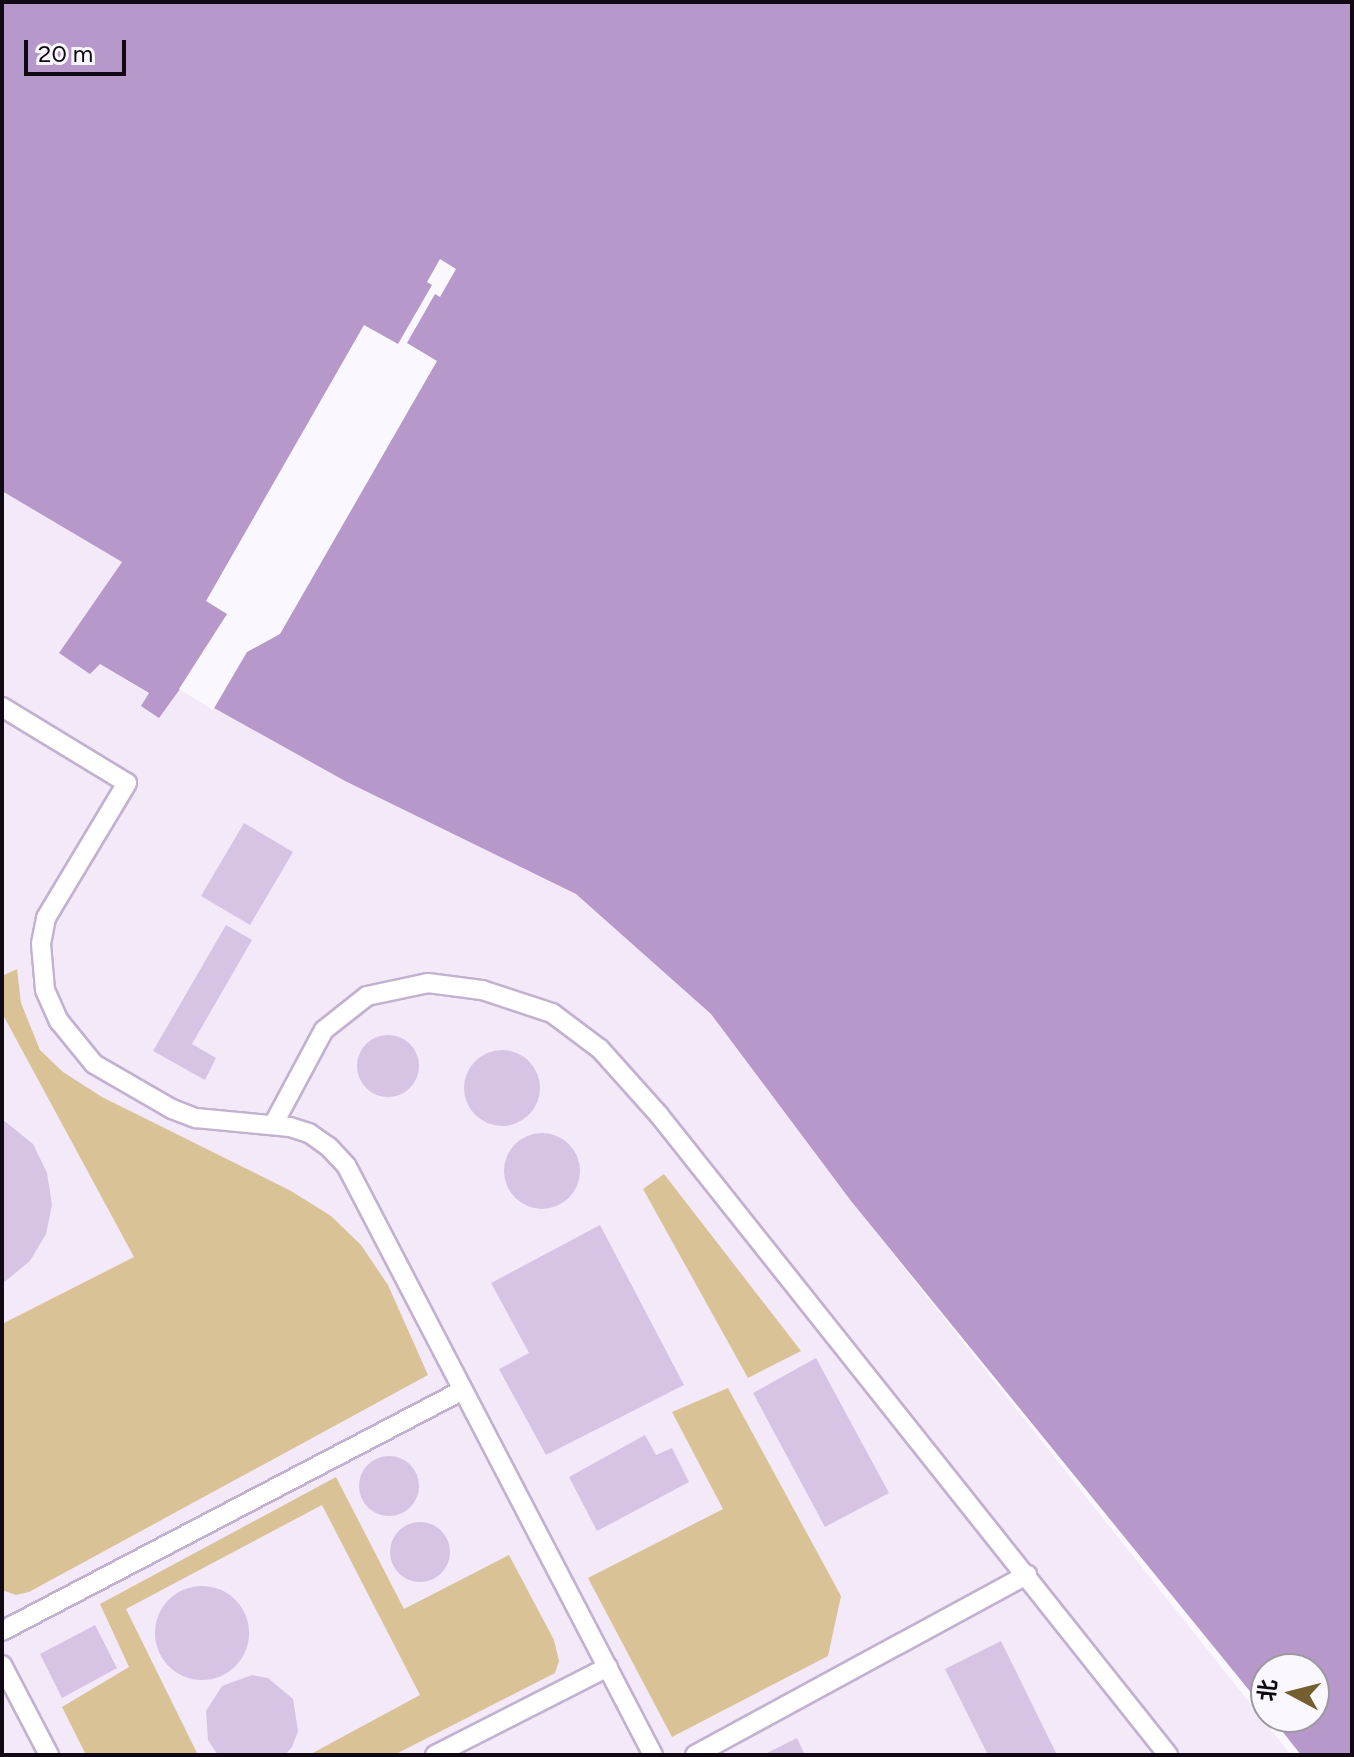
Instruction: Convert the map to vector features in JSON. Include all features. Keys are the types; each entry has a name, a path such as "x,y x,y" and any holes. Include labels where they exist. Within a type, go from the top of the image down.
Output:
{"lane":[{"path":"2,707 127,783 46,918 41,944 45,990 59,1021 94,1064 172,1109 196,1118 273,1125 309,1133 329,1147 346,1165 653,1755"},
{"path":"273,1125 324,1030 367,996 428,983 482,990 552,1013 600,1049 659,1115 1168,1755"},
{"path":"2,1631 463,1390"},
{"path":"695,1755 1027,1575"},
{"path":"2,1665 49,1755"},
{"path":"435,1755 608,1667"}],"shaded area":[{"path":"2,2 1352,2 1352,1755 1301,1755 1284,1733 1330,1733 1330,1653 1250,1653 1250,1691 851,1201 711,1014 576,894 345,781 180,689 159,718 141,706 149,693 100,664 90,674 59,653 122,562 2,491"},
{"path":"2,491 122,562 59,653 100,664 149,694 142,706 179,689 345,781 576,894 711,1014 851,1201 1250,1703 1250,1733 1274,1733 1291,1755 2,1755"},
{"path":"17,969 21,1003 40,1050 63,1072 102,1097 291,1191 331,1216 361,1245 388,1285 428,1375 29,1592 16,1595 2,1590 2,1324 134,1257 2,1013 2,976"},
{"path":"664,1174 801,1351 748,1378 643,1189"},
{"path":"728,1388 841,1596 828,1656 672,1737 588,1578 723,1509 672,1412"},
{"path":"336,1477 404,1609 509,1555 554,1640 559,1661 555,1673 394,1755 309,1755 420,1695 322,1505 126,1609 198,1755 86,1755 62,1707 129,1667 100,1604"}],"pier":[{"path":"440,259 456,269 440,297 435,294 407,343 437,361 280,634 247,652 213,710 179,689 227,614 206,601 364,325 398,344 432,285 427,282"}],"building":[{"path":"244,823 293,852 250,925 201,896"},
{"path":"226,925 252,940 192,1044 216,1058 205,1080 153,1051"},
{"path":"382,1035 394,1035 410,1044 417,1054 417,1078 410,1088 394,1097 382,1097 362,1083 357,1072 357,1060 371,1040"},
{"path":"502,1050 516,1053 529,1061 537,1074 540,1088 537,1102 529,1115 516,1123 502,1126 488,1123 475,1115 467,1102 464,1088 467,1074 475,1061 488,1053"},
{"path":"2,1119 33,1144 47,1173 52,1205 46,1234 30,1261 2,1284"},
{"path":"542,1133 556,1136 569,1144 577,1157 580,1171 577,1185 569,1198 556,1206 542,1209 528,1206 515,1198 507,1185 504,1171 507,1157 515,1144 528,1136"},
{"path":"600,1225 684,1385 546,1455 499,1369 529,1353 491,1283"},
{"path":"816,1358 889,1493 825,1527 753,1393"},
{"path":"645,1435 656,1455 672,1448 689,1482 597,1531 569,1477"},
{"path":"389,1456 401,1458 410,1465 417,1474 417,1498 410,1507 401,1514 389,1516 377,1514 368,1507 361,1498 359,1486 361,1474 368,1465 377,1458"},
{"path":"420,1522 432,1524 441,1531 448,1540 448,1564 441,1573 432,1580 420,1582 408,1580 399,1573 392,1564 390,1552 392,1540 399,1531 408,1524"},
{"path":"202,1586 220,1590 235,1600 245,1615 249,1633 245,1651 235,1666 220,1676 202,1680 184,1676 169,1666 159,1651 155,1633 159,1615 169,1600 184,1590"},
{"path":"95,1625 117,1668 62,1698 40,1654"},
{"path":"1001,1641 1057,1755 988,1755 945,1669"},
{"path":"252,1675 268,1678 293,1699 298,1731 292,1747 285,1755 218,1755 208,1740 206,1711 222,1686"},
{"path":"797,1738 805,1755 763,1755"}]}
